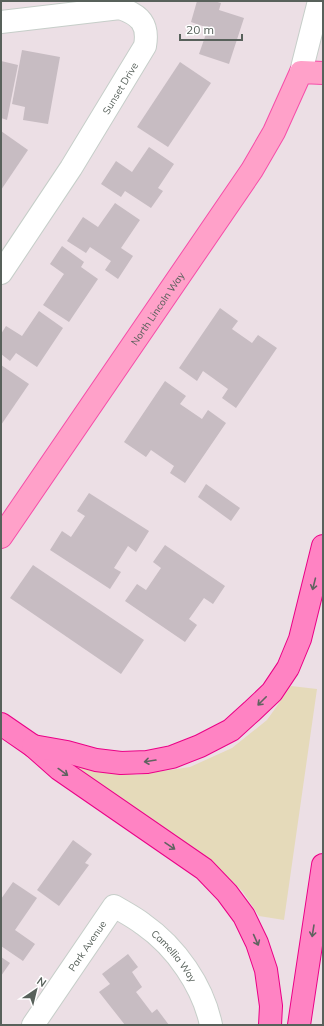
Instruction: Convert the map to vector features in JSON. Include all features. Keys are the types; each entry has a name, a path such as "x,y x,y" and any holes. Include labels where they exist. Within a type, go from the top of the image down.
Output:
{"highway":[{"path":"33,746 67,752 96,760 147,762 172,757 200,746 231,730 272,692 288,668 300,639 323,546"},
{"path":"1,724 33,746 59,769 204,869 227,892 244,916 257,942 266,970 271,1006 270,1025"},
{"path":"299,1025 323,865"}],"main road":[{"path":"302,72 323,72"},
{"name":"North Lincoln Way","path":"1,537 252,170 274,132 302,72"}],"street":[{"name":"North Lincoln Way","path":"302,72 320,1"},
{"name":"Sunset Drive","path":"1,22 120,8 134,13 144,24 147,37 145,46 71,168 1,273"},
{"name":"Park Avenue","path":"33,1025 114,906"},
{"name":"Camellia Way","path":"114,906 144,924 167,945 187,970 200,993 211,1025"}],"shaded area":[{"path":"291,686 317,689 284,920 259,916 243,892 213,862 77,767 137,775 190,767 232,748 267,720"}],"building":[{"path":"197,1 214,1 221,3 219,10 244,18 229,64 199,54 208,28 191,22"},
{"path":"22,50 60,57 48,124 23,120 25,107 12,104"},
{"path":"1,61 18,65 7,120 1,118"},
{"path":"180,62 211,83 168,147 137,127"},
{"path":"1,131 28,150 1,190"},
{"path":"149,147 174,164 158,188 163,191 151,208 125,191 121,197 101,184 116,161 132,172"},
{"path":"115,203 140,220 121,248 133,256 118,279 105,270 111,261 90,247 86,253 67,241 83,217 98,227"},
{"path":"62,246 84,262 81,267 98,279 69,322 43,305 64,274 50,264"},
{"path":"220,308 238,321 232,329 252,343 258,335 277,348 236,408 222,398 228,389 203,371 197,381 179,368"},
{"path":"39,311 63,328 37,367 16,353 10,361 1,354 1,334 6,326 22,336"},
{"path":"1,365 29,384 1,425"},
{"path":"165,381 186,396 180,404 202,419 208,410 226,423 185,483 170,473 174,466 151,450 146,457 124,442"},
{"path":"206,484 240,508 231,521 198,497"},
{"path":"89,493 149,531 136,552 128,546 114,568 121,572 110,589 50,550 62,531 71,537 85,516 77,511"},
{"path":"165,545 225,586 213,604 204,598 189,619 197,625 185,642 125,601 137,584 146,590 161,568 153,562"},
{"path":"33,565 144,640 121,674 10,598"},
{"path":"73,840 92,854 85,863 89,865 59,906 37,890"},
{"path":"13,882 37,898 15,930 35,944 23,961 1,946 1,899"},
{"path":"128,954 138,967 132,972 142,987 136,992 152,1013 157,1009 169,1025 125,1025 99,992 110,984 102,974"},
{"path":"1,957 10,963 1,976"}]}
